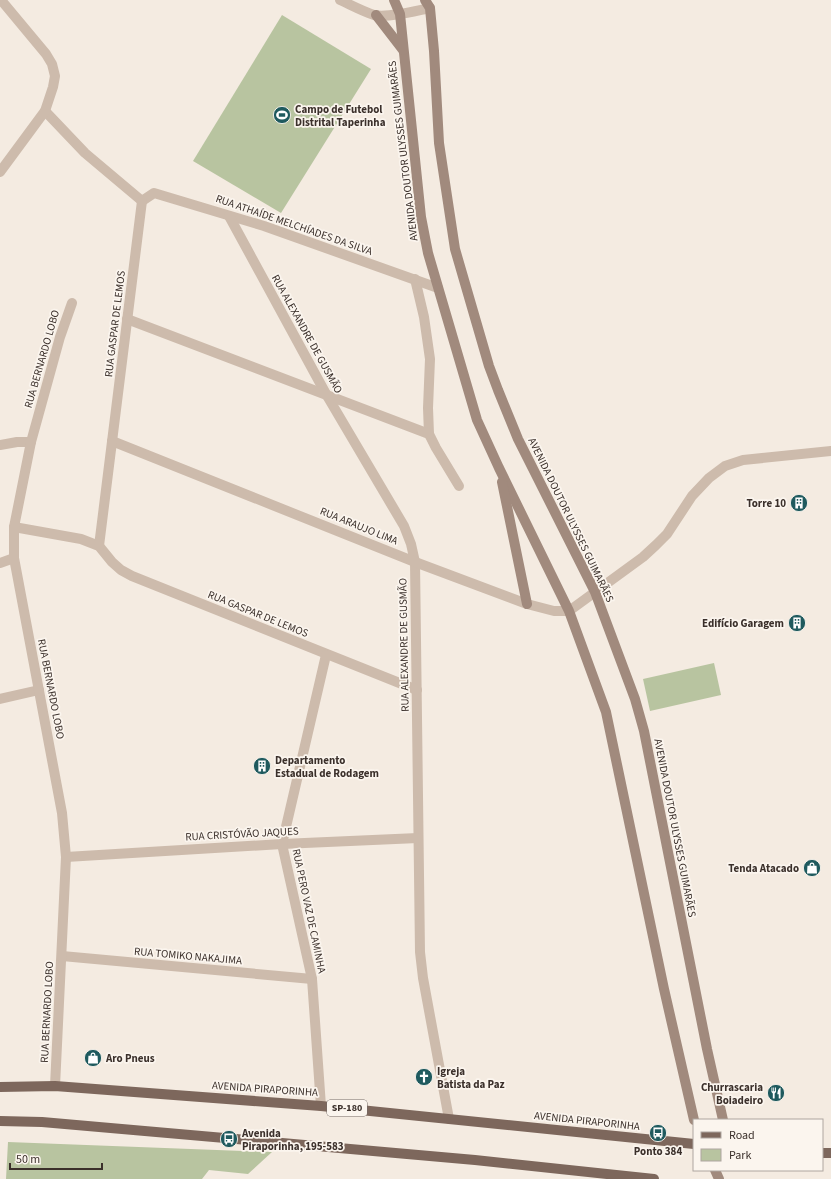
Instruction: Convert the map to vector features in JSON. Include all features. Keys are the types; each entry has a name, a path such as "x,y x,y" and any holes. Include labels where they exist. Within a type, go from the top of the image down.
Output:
{"main road":[{"name":"AVENIDA DOUTOR ULYSSES GUIMARÃES","path":"394,0 400,14 421,217 428,254 477,420 569,611 606,712 664,989 694,1119"},
{"name":"AVENIDA DOUTOR ULYSSES GUIMARÃES","path":"428,4 434,51 439,143 455,249 459,265 489,366 500,397 518,438 595,592 635,699 644,731 707,1049 723,1119"},
{"path":"376,15 403,50"},
{"path":"499,468 527,604"},
{"name":"AVENIDA PIRAPORINHA","path":"0,1087 55,1086 321,1106 693,1144"},
{"path":"0,1121 42,1122 475,1160 654,1179"}],"street":[{"path":"0,172 44,111 53,87 55,76 52,64 46,54 1,0"},
{"path":"340,0 376,15 400,14 428,4"},
{"path":"362,0 365,11"},
{"path":"44,111 85,153 142,201"},
{"name":"RUA ATHAÍDE MELCHÍADES DA SILVA","path":"142,201 154,193 264,226 438,288"},
{"name":"RUA GASPAR DE LEMOS","path":"142,201 100,546 112,562 121,570 132,576 326,655 417,690"},
{"name":"RUA ALEXANDRE DE GUSMÃO","path":"229,216 326,394 404,526 411,544 415,562 419,924 422,965 449,1120"},
{"path":"415,279 424,316 430,359 428,408 429,434 460,486"},
{"name":"RUA BERNARDO LOBO","path":"55,1086 66,857 62,813 14,558 14,527 31,442 60,337 72,303"},
{"path":"127,319 429,434"},
{"name":"RUA ARAUJO LIMA","path":"112,441 415,562 527,604 554,611 569,611"},
{"path":"0,444 31,442"},
{"path":"569,611 643,557 656,545 667,534 692,496 709,478 726,466 743,460 831,451"},
{"path":"14,527 81,540 100,546"},
{"path":"0,563 14,558"},
{"name":"RUA PERO VAZ DE CAMINHA","path":"321,1106 312,979 282,844 326,655"},
{"path":"0,699 39,690"},
{"name":"RUA CRISTÓVÃO JAQUES","path":"66,857 282,844 418,838"},
{"name":"RUA TOMIKO NAKAJIMA","path":"62,956 312,979"}],"green space":[{"name":"Campo de Futebol Distrital Taperinha","path":"282,15 371,69 281,213 193,161"},
{"path":"714,663 721,695 650,711 643,679"},
{"path":"8,1142 272,1152 248,1174 209,1170 202,1179 6,1179"}],"place":[{"name":"Campo de Futebol Distrital Taperinha","path":"282,115"},
{"name":"Torre 10","path":"799,503"},
{"name":"Edifício Garagem","path":"797,623"},
{"name":"Departamento Estadual de Rodagem","path":"262,766"},
{"name":"Tenda Atacado","path":"812,868"},
{"name":"Aro Pneus","path":"93,1058"},
{"name":"Igreja Batista da Paz","path":"424,1077"},
{"name":"Churrascaria Boiadeiro","path":"776,1093"},
{"name":"Ponto 384","path":"658,1133"},
{"name":"Avenida Piraporinha, 195-583","path":"229,1139"}]}
